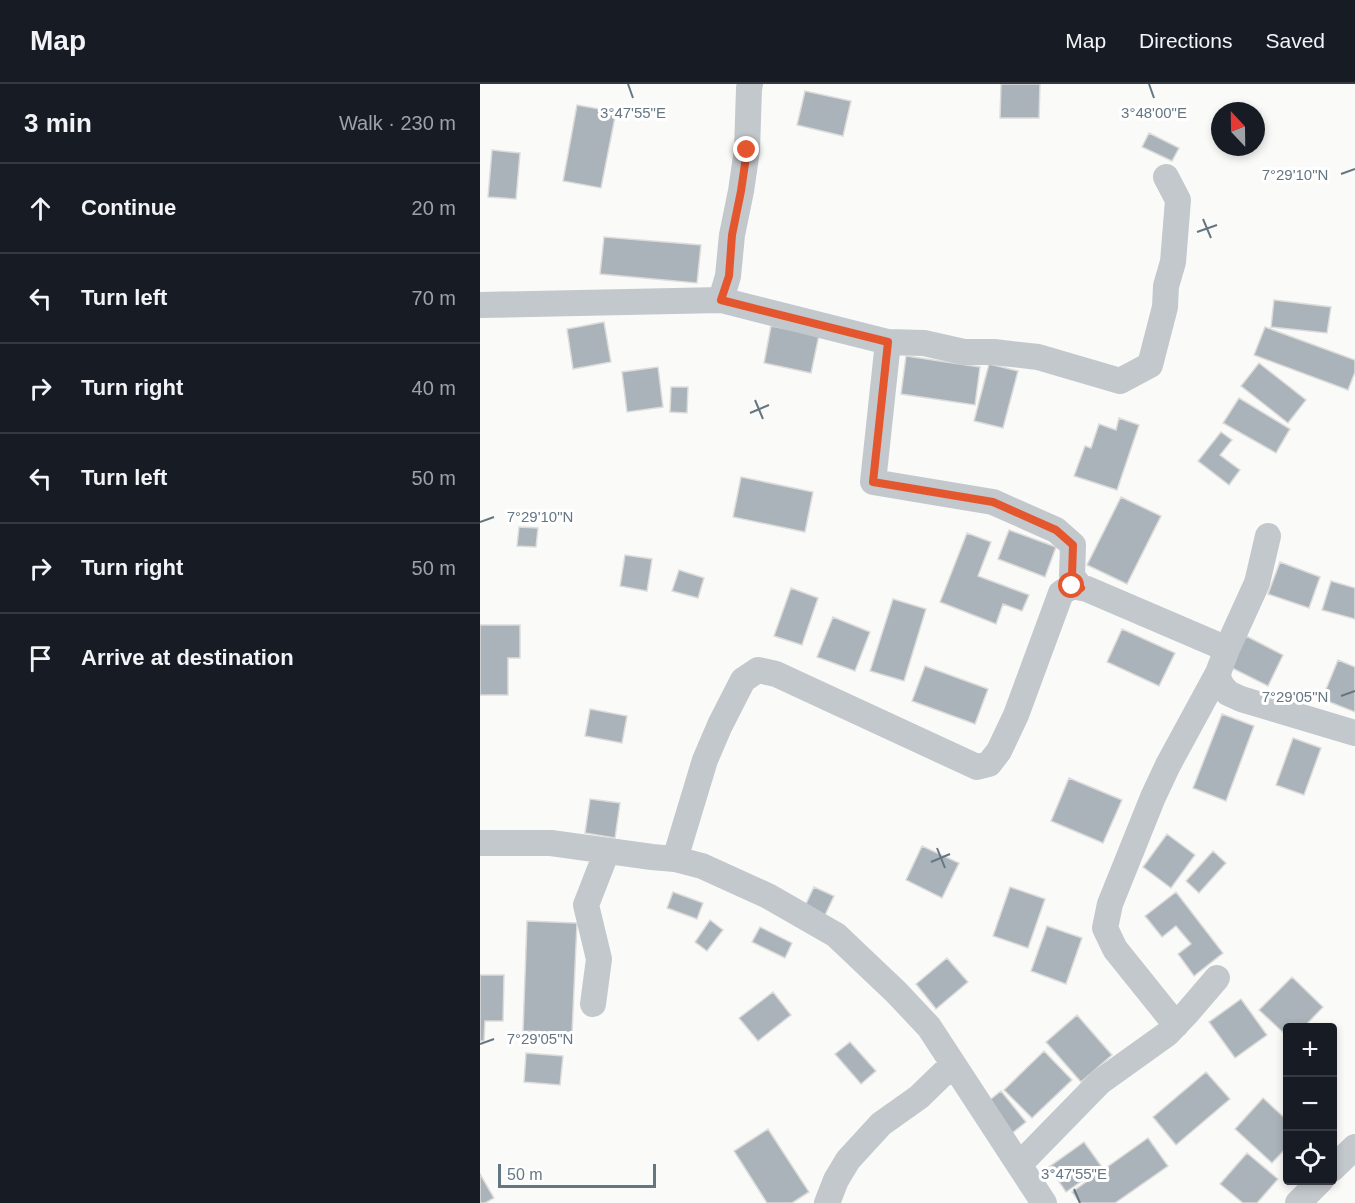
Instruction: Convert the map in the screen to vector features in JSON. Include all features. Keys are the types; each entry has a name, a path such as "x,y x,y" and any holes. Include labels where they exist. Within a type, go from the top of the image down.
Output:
{"street":[{"path":"721,300 729,276 732,235 741,191 750,84"},
{"path":"480,305 721,300 888,342 924,343 964,352 994,352 1038,357 1120,381 1150,365 1165,307 1166,286 1173,262 1178,200 1166,177"},
{"path":"888,342 873,482 993,502 1056,530 1073,545 1072,576 1081,588"},
{"path":"1176,1025 1115,948 1105,928 1110,904 1153,797 1218,674 1257,583 1268,536"},
{"path":"675,859 705,760 720,725 743,680 759,670 776,674 976,767 989,764 999,751 1016,715 1061,593 1072,586 1087,589 1227,649"},
{"path":"1218,674 1222,686 1228,693 1241,699 1355,733"},
{"path":"480,843 551,843 675,859 702,866 768,896 836,935 896,992 929,1028 1044,1203"},
{"path":"593,1004 599,959 586,905 607,851"},
{"path":"1019,1165 1100,1082 1167,1034 1217,978"},
{"path":"827,1203 836,1180 848,1160 881,1124 919,1097 953,1064"},
{"path":"1337,1164 1355,1147"},
{"path":"1298,1203 1316,1185"}],"building":[{"path":"1001,84 1040,84 1039,118 1000,118"},
{"path":"805,91 851,101 843,136 797,125"},
{"path":"577,105 616,112 601,188 563,181"},
{"path":"1149,133 1179,148 1172,161 1142,147"},
{"path":"492,150 520,153 516,199 488,197"},
{"path":"604,237 701,245 697,283 600,274"},
{"path":"1274,300 1331,307 1327,333 1271,327"},
{"path":"604,322 611,362 573,369 567,329"},
{"path":"771,326 819,335 811,373 764,363"},
{"path":"1265,327 1355,360 1355,372 1348,390 1254,355"},
{"path":"906,356 980,367 975,405 901,394"},
{"path":"1259,363 1306,400 1288,423 1241,386"},
{"path":"989,364 1018,371 1003,428 974,421"},
{"path":"658,367 663,407 627,412 622,372"},
{"path":"671,387 688,387 687,413 670,412"},
{"path":"1239,398 1290,429 1276,453 1223,423"},
{"path":"1119,418 1139,425 1117,490 1074,476 1085,446 1091,448 1099,424 1116,430"},
{"path":"1221,432 1232,440 1220,455 1240,470 1229,485 1198,461"},
{"path":"741,477 813,492 805,532 733,517"},
{"path":"1121,497 1161,516 1127,584 1087,565"},
{"path":"519,527 538,528 536,547 517,546"},
{"path":"1009,530 1056,547 1045,577 998,559"},
{"path":"967,533 991,542 978,576 1029,595 1022,611 1003,604 996,624 940,602"},
{"path":"625,555 652,559 647,591 620,586"},
{"path":"1280,562 1320,577 1309,608 1268,594"},
{"path":"679,570 704,578 698,598 672,591"},
{"path":"1331,581 1355,588 1355,619 1322,610"},
{"path":"791,588 818,598 802,645 774,636"},
{"path":"893,599 926,609 904,681 870,671"},
{"path":"833,617 870,632 855,671 817,657"},
{"path":"480,625 520,625 520,658 508,658 508,695 480,695"},
{"path":"1122,629 1175,653 1159,686 1107,662"},
{"path":"1246,636 1283,655 1268,686 1230,667"},
{"path":"1338,660 1355,667 1355,712 1322,699"},
{"path":"925,666 988,689 975,724 912,701"},
{"path":"590,709 627,716 622,743 585,736"},
{"path":"1222,714 1254,726 1226,801 1193,788"},
{"path":"1293,738 1321,748 1304,795 1276,785"},
{"path":"1069,778 1122,800 1103,843 1051,821"},
{"path":"590,799 620,803 615,838 585,833"},
{"path":"1167,834 1195,855 1171,888 1143,867"},
{"path":"922,846 959,863 942,898 906,880"},
{"path":"1213,851 1226,863 1199,893 1186,881"},
{"path":"814,887 834,896 824,917 804,908"},
{"path":"1010,887 1045,899 1028,948 993,936"},
{"path":"673,892 703,903 697,919 667,908"},
{"path":"1176,892 1223,953 1194,976 1178,954 1191,944 1176,926 1162,937 1145,916"},
{"path":"710,920 723,930 707,951 695,942"},
{"path":"527,921 577,923 572,1033 523,1031"},
{"path":"1047,926 1082,938 1066,984 1031,971"},
{"path":"760,927 792,943 785,958 752,942"},
{"path":"947,958 968,982 936,1009 916,984"},
{"path":"480,975 504,975 503,1021 485,1021 484,1041 480,1041"},
{"path":"1292,977 1323,1007 1308,1023 1283,1023 1283,1032 1259,1010"},
{"path":"773,992 791,1015 758,1041 739,1018"},
{"path":"1241,999 1267,1035 1235,1058 1209,1022"},
{"path":"1077,1015 1112,1055 1081,1082 1046,1042"},
{"path":"850,1042 876,1071 861,1084 835,1054"},
{"path":"1044,1051 1072,1080 1032,1118 1004,1090"},
{"path":"526,1053 563,1056 560,1085 524,1082"},
{"path":"1206,1072 1230,1099 1176,1145 1153,1117"},
{"path":"1001,1091 1026,1122 1011,1134 986,1103"},
{"path":"1263,1098 1283,1116 1283,1151 1272,1163 1235,1129"},
{"path":"768,1129 809,1192 792,1203 767,1203 734,1151"},
{"path":"1148,1138 1168,1166 1115,1203 1080,1203 1072,1192"},
{"path":"1084,1142 1102,1167 1066,1192 1049,1167"},
{"path":"1247,1153 1278,1179 1257,1203 1243,1203 1220,1184"},
{"path":"480,1174 494,1198 485,1203 480,1203"}],"route":[{"path":"747,150 732,235 729,276 721,300 888,342 873,482 993,502 1056,530 1073,545 1072,576 1081,588 1072,586"}]}
